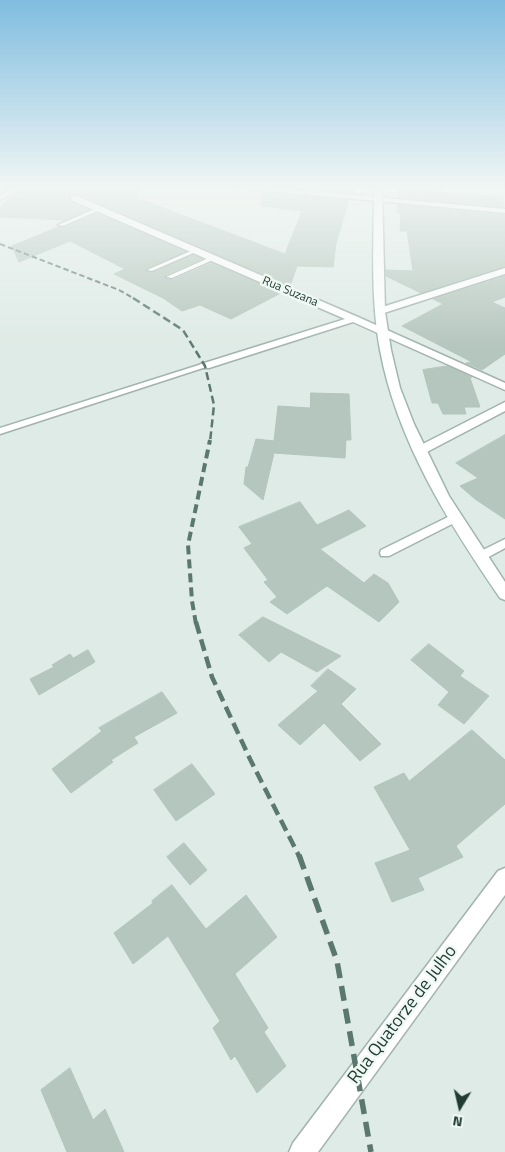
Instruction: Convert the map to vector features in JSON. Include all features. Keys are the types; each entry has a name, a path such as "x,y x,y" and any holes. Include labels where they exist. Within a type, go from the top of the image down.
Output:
{"street":[{"name":"Rua Suzana","path":"172,241 505,387"},
{"path":"379,241 382,332 394,386 419,451 454,518 505,594"},
{"path":"380,311 505,271"},
{"path":"205,366 354,320"},
{"path":"419,451 505,406"},
{"name":"Rua Quatorze de Julho","path":"302,1152 505,878"}],"lane":[{"path":"150,270 195,251"},
{"path":"170,277 213,258"},
{"path":"0,431 205,366"},
{"path":"385,553 454,518"},
{"path":"479,557 505,543"}],"building":[{"path":"25,241 160,241 185,252 146,268 147,272 153,273 193,255 202,259 165,275 164,278 173,280 211,263 281,293 231,319 200,305 182,311 163,298 114,274 125,269 70,241 19,262 12,246"},
{"path":"186,241 250,241 285,254 290,241 337,241 333,267 297,266 290,286"},
{"path":"408,241 505,241 505,266 421,293 386,276 386,270 413,271"},
{"path":"505,276 505,297 492,302 505,308 505,354 482,370 466,363 472,362 402,326 443,304 433,299"},
{"path":"448,366 472,377 470,378 480,407 464,407 466,414 443,414 438,403 432,403 423,370"},
{"path":"311,393 349,394 351,440 346,440 345,458 274,453 263,500 244,484 246,467 248,467 256,439 274,441 278,406 310,408"},
{"path":"505,435 505,519 475,499 460,486 478,478 456,463"},
{"path":"300,502 317,525 349,510 366,526 320,549 364,583 374,574 388,583 399,602 379,622 327,586 287,614 270,602 277,597 264,582 268,580 244,548 252,544 239,527"},
{"path":"263,617 341,656 317,672 281,652 269,662 239,635"},
{"path":"429,644 464,671 460,676 489,696 464,724 438,705 449,692 411,660"},
{"path":"88,650 95,662 39,695 30,679 54,667 52,665 70,654 73,658"},
{"path":"328,669 356,689 341,704 381,744 360,761 324,723 300,745 278,725 318,691 311,686"},
{"path":"162,692 177,713 134,737 138,743 111,760 113,762 71,793 52,769 102,731 99,728"},
{"path":"472,730 505,760 505,804 456,846 463,857 418,878 424,890 392,902 375,863 410,850 374,787 404,773 409,781"},
{"path":"192,764 215,794 176,821 154,790"},
{"path":"184,843 207,870 190,885 167,857"},
{"path":"172,885 206,929 246,895 277,937 235,974 268,1028 264,1032 286,1066 257,1093 235,1056 231,1060 213,1028 220,1021 168,936 133,964 114,933 153,903 152,901"},
{"path":"70,1068 93,1120 105,1109 124,1152 67,1152 41,1090"}],"railway":[{"path":"0,244 119,290 135,299"},
{"path":"133,298 183,330 205,366 214,405 210,442"},
{"path":"196,624 192,601 188,545 210,440"},
{"path":"196,622 212,677 250,759 299,856"},
{"path":"299,855 337,961 371,1152"}]}
